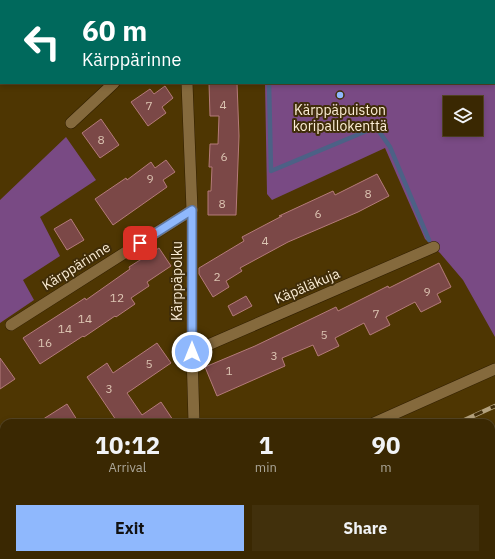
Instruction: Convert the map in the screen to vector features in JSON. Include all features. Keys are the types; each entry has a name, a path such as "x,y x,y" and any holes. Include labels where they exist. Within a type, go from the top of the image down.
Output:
{"street":[{"path":"71,124 113,84"},
{"path":"187,84 192,210"},
{"name":"Kärppärinne","path":"11,325 192,210"},
{"name":"Kärppäpolku","path":"192,210 192,352 194,419"},
{"name":"Käpäläkuja","path":"192,352 434,248"},
{"path":"383,419 495,369"}],"shaded area":[{"path":"265,84 495,84 495,337 463,280 440,253 425,239 385,148 272,200 267,194"},
{"path":"66,137 96,180 40,217 60,256 23,280 34,300 0,323 0,200"}],"building":[{"path":"209,84 237,84 239,136 236,215 208,215 208,191 211,191 212,167 209,167 210,144 218,144 219,116 210,116"},
{"path":"165,86 173,98 162,107 166,113 148,126 131,102 150,89 154,94"},
{"path":"101,119 119,145 100,158 82,133"},
{"path":"166,160 175,172 163,180 167,187 113,225 95,199 126,178 127,180 151,162 155,168"},
{"path":"377,174 389,196 358,212 288,242 240,268 242,271 226,281 229,287 213,297 199,274 199,268 244,241 242,237 282,216 279,216 333,191 335,195"},
{"path":"71,219 84,240 67,250 54,229"},
{"path":"159,248 171,266 147,282 149,286 131,298 135,304 40,364 23,338 85,298 86,300 130,269 129,267"},
{"path":"439,263 451,287 437,294 441,302 421,312 415,302 386,317 390,325 370,335 364,323 335,338 339,346 318,356 313,345 282,358 285,366 217,396 205,367 255,346 336,307 338,311"},
{"path":"246,296 252,306 233,316 228,306"},
{"path":"157,343 171,363 127,393 142,415 161,402 172,419 115,419 87,377 107,363 113,373"},
{"path":"0,358 15,379 0,389"},
{"path":"67,404 76,419 43,419"}],"waterway":[{"path":"269,84 271,171 376,127 390,147 429,240"}],"railway":[{"path":"467,419 495,406"}],"place":[{"name":"Kärppäpuiston koripallokenttä","path":"340,95"}],"route":[{"path":"140,243 192,210 192,352"}]}
